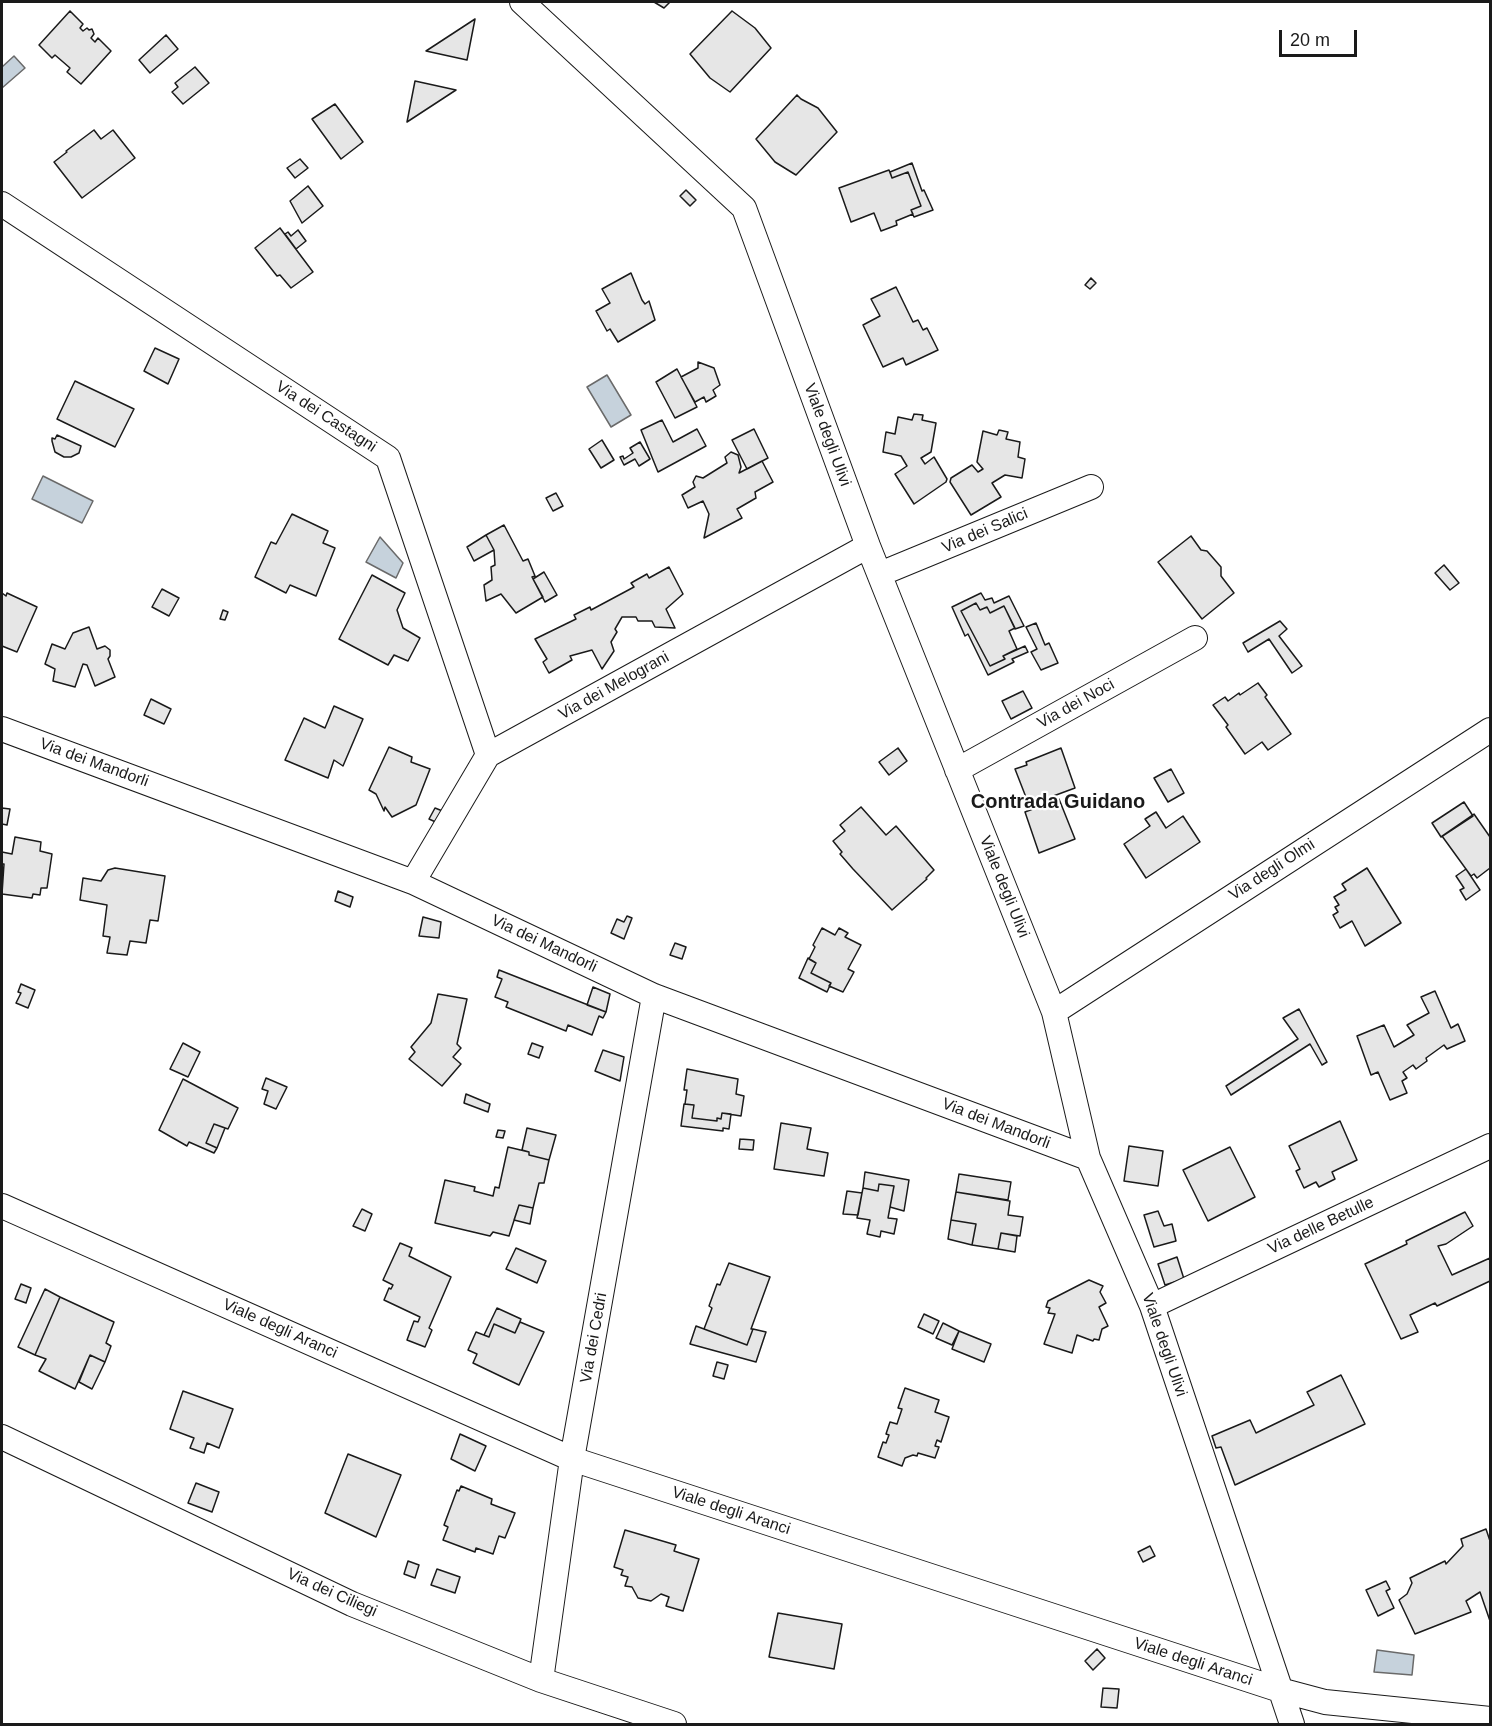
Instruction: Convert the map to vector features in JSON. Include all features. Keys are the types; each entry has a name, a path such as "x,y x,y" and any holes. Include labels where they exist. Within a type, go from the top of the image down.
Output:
{"street":[{"name":"Viale degli Ulivi","path":"522,2 744,207 868,546 1054,1012 1088,1158 1152,1306 1292,1725"},
{"name":"Via dei Castagni","path":"2,204 388,458 489,755"},
{"name":"Via dei Salici","path":"880,574 1091,487"},
{"name":"Via dei Melograni","path":"489,755 868,546"},
{"name":"Via dei Noci","path":"957,770 1195,638"},
{"name":"Via dei Mandorli","path":"2,729 413,882 654,996 1088,1158"},
{"name":"Via degli Olmi","path":"1054,1012 1491,730"},
{"path":"413,882 489,755"},
{"name":"Via dei Cedri","path":"541,1680 572,1459 654,996"},
{"name":"Via delle Betulle","path":"1152,1306 1491,1146"},
{"name":"Viale degli Aranci","path":"2,1206 572,1459 1280,1690 1325,1702 1491,1719"},
{"name":"Via dei Ciliegi","path":"2,1437 352,1604 541,1680 674,1725"}],"shaded area":[{"path":"14,56 25,68 2,88 2,67"},
{"path":"607,375 631,415 611,427 587,387"},
{"path":"43,476 93,501 82,523 32,499"},
{"path":"380,537 403,563 396,578 366,562"},
{"path":"1377,1650 1414,1655 1412,1675 1374,1672"}],"building":[{"path":"654,2 670,2 664,8"},
{"path":"70,11 83,24 80,28 83,31 87,28 92,29 94,34 91,38 95,42 98,38 111,51 81,84 67,72 70,68 55,55 52,58 39,45"},
{"path":"732,11 755,28 771,48 730,92 710,78 690,54"},
{"path":"475,19 467,60 426,51"},
{"path":"166,35 178,49 150,73 139,60"},
{"path":"195,67 209,83 183,104 172,92 178,87 175,83"},
{"path":"415,81 456,90 407,122"},
{"path":"797,95 818,108 837,132 796,175 775,162 756,139"},
{"path":"335,104 363,142 341,159 312,119"},
{"path":"94,130 101,139 113,130 135,158 82,198 54,162"},
{"path":"300,159 308,168 295,178 287,168"},
{"path":"912,163 922,191 924,190 933,210 914,217 911,210 921,206 908,172 892,178 890,172"},
{"path":"889,170 892,178 908,172 921,206 911,210 913,214 896,221 897,225 881,231 874,213 851,222 839,188"},
{"path":"308,186 323,206 302,223 290,201"},
{"path":"686,190 696,200 690,206 680,196"},
{"path":"280,228 313,272 291,288 280,275 277,276 255,248"},
{"path":"298,230 306,241 296,249 285,234 288,232 291,236"},
{"path":"631,273 642,300 645,304 649,301 655,320 618,342 610,329 607,331 596,311 610,303 602,289"},
{"path":"1091,278 1096,283 1090,289 1085,285"},
{"path":"896,287 913,322 918,320 923,330 927,328 938,350 906,365 903,358 883,367 863,325 880,316 871,299"},
{"path":"155,348 179,359 168,384 144,371"},
{"path":"698,362 714,368 720,385 713,390 716,396 706,402 704,397 695,402 681,377 698,368"},
{"path":"677,369 697,407 675,418 656,382"},
{"path":"75,381 134,409 115,447 57,419"},
{"path":"914,414 923,415 922,420 936,423 931,452 921,458 925,464 934,457 947,479 914,504 895,474 907,466 901,456 883,452 886,432 895,434 898,417 912,420"},
{"path":"662,420 673,442 697,429 706,446 658,472 641,430"},
{"path":"754,429 768,458 747,469 732,440"},
{"path":"999,430 1008,432 1006,439 1020,442 1018,457 1025,459 1022,478 1005,475 992,483 1001,497 971,515 950,482 951,478 972,465 978,472 983,469 977,462 983,431 997,435"},
{"path":"57,435 81,446 79,453 71,457 64,457 55,452 52,438 55,439"},
{"path":"602,440 614,460 601,468 589,449"},
{"path":"640,442 650,459 639,466 635,459 624,465 620,457 623,456 624,459 633,453 630,448"},
{"path":"731,452 738,455 741,467 739,473 762,461 773,482 755,492 756,498 737,509 742,518 704,538 709,514 703,501 688,508 682,495 695,487 693,482 696,476 703,478 727,463 725,457"},
{"path":"556,493 563,506 553,511 546,498"},
{"path":"292,514 328,531 323,543 335,548 316,596 290,585 286,593 255,577 271,542 276,544"},
{"path":"504,525 523,561 528,559 535,576 532,577 543,597 516,613 501,594 486,601 484,585 492,580 491,567 495,565 494,550 486,535"},
{"path":"486,535 494,550 474,561 467,547"},
{"path":"1191,536 1201,550 1207,551 1221,567 1221,576 1234,593 1202,619 1158,562"},
{"path":"1444,565 1459,583 1450,590 1435,573"},
{"path":"669,567 683,594 666,609 675,628 655,627 652,621 638,621 636,617 622,617 611,642 614,651 602,669 592,650 570,656 572,660 549,673 543,662 547,659 535,639 576,619 574,615 590,607 591,610 634,587 631,583 647,574 649,578"},
{"path":"544,572 557,595 545,602 533,579"},
{"path":"372,575 405,593 397,610 403,628 420,638 408,661 394,655 388,665 339,639"},
{"path":"162,589 179,598 169,616 152,607"},
{"path":"2,593 6,596 7,593 37,607 17,652 2,646"},
{"path":"981,593 985,600 992,598 994,603 1009,596 1024,626 1015,629 1004,606 990,613 987,607 980,610 976,603 961,611 990,666 1005,659 1003,656 1025,646 1028,652 1012,659 1014,662 988,675 968,634 965,636 952,607"},
{"path":"976,603 980,610 987,607 990,613 1004,606 1015,628 1009,631 1017,649 1003,656 1005,659 990,666 961,611"},
{"path":"223,610 228,612 225,620 220,619"},
{"path":"1280,621 1287,629 1279,636 1302,666 1292,673 1269,639 1248,652 1243,643"},
{"path":"1036,623 1045,645 1049,643 1058,663 1041,670 1031,652 1037,649 1026,627"},
{"path":"89,627 97,649 105,646 110,650 108,659 115,677 95,686 87,665 83,664 75,687 53,681 55,669 45,664 52,644 65,649 73,633"},
{"path":"1258,683 1291,734 1268,750 1262,742 1245,754 1213,705 1225,697 1228,701"},
{"path":"1023,691 1032,708 1011,719 1002,701"},
{"path":"151,699 171,709 164,724 144,715"},
{"path":"334,706 363,719 343,766 334,760 328,778 285,760 304,718 325,728"},
{"path":"389,747 412,757 411,762 430,769 416,805 392,817 385,807 384,811 376,794 369,790"},
{"path":"898,748 907,761 889,775 879,762"},
{"path":"1061,748 1075,788 1029,805 1015,769"},
{"path":"1171,769 1184,793 1168,802 1154,778"},
{"path":"1059,799 1075,839 1039,853 1025,812"},
{"path":"1464,802 1473,816 1441,837 1432,823"},
{"path":"861,807 886,835 896,826 934,870 892,910 840,854 842,852 833,841 845,831 840,825"},
{"path":"2,808 10,809 7,825 2,824"},
{"path":"435,808 445,812 440,824 429,819"},
{"path":"1156,812 1166,828 1183,816 1200,842 1146,878 1124,844 1150,826 1145,819"},
{"path":"1474,814 1490,837 1490,868 1477,878 1474,874 1471,876 1442,836"},
{"path":"15,837 41,842 40,851 52,854 47,888 41,888 40,895 33,894 32,898 2,894 4,864 2,864 2,852 12,854"},
{"path":"115,868 165,876 158,921 150,920 146,943 130,941 127,955 107,953 110,937 103,936 107,905 80,900 83,878 101,881 108,870"},
{"path":"1367,868 1401,923 1365,946 1352,921 1340,928 1333,915 1338,912 1335,907 1339,905 1334,897 1346,890 1342,884"},
{"path":"1466,869 1480,890 1466,900 1460,890 1464,888 1456,876"},
{"path":"338,891 353,897 350,907 335,901"},
{"path":"627,916 632,918 624,939 611,933 617,919 624,922"},
{"path":"423,917 441,922 439,938 419,936"},
{"path":"822,928 835,935 839,928 848,933 845,937 861,945 848,969 854,972 843,992 829,986 831,983 811,973 816,963 809,959"},
{"path":"675,943 686,947 682,959 670,955"},
{"path":"808,958 816,963 811,973 831,983 827,992 799,978"},
{"path":"499,970 606,1012 603,1018 599,1016 592,1035 568,1025 566,1031 506,1007 508,1002 495,997 502,979 497,977"},
{"path":"21,984 35,990 28,1008 16,1003 21,993 18,992"},
{"path":"593,987 610,994 606,1012 587,1005"},
{"path":"1435,991 1451,1028 1458,1024 1465,1041 1447,1049 1444,1045 1426,1058 1427,1061 1416,1069 1413,1065 1403,1072 1407,1078 1402,1081 1407,1093 1390,1100 1378,1072 1371,1075 1357,1036 1384,1025 1394,1047 1414,1035 1407,1025 1429,1013 1421,997"},
{"path":"438,994 467,999 457,1044 461,1048 453,1057 461,1064 442,1086 409,1059 415,1052 411,1047 431,1023"},
{"path":"1299,1009 1327,1062 1322,1065 1310,1044 1231,1095 1226,1086 1298,1039 1283,1018"},
{"path":"183,1043 200,1052 188,1077 170,1069"},
{"path":"532,1043 543,1047 539,1058 528,1054"},
{"path":"603,1050 624,1057 620,1081 595,1071"},
{"path":"687,1069 738,1079 736,1094 744,1096 741,1116 722,1113 721,1119 717,1118 717,1121 692,1118 694,1105 685,1104"},
{"path":"266,1078 287,1087 276,1109 264,1104 268,1091 262,1089"},
{"path":"183,1079 238,1108 228,1129 214,1124 206,1143 217,1148 214,1153 189,1142 187,1146 159,1130"},
{"path":"466,1094 490,1104 488,1112 464,1103"},
{"path":"684,1104 694,1105 692,1118 717,1121 717,1118 721,1119 722,1113 731,1114 729,1129 723,1128 723,1131 681,1126"},
{"path":"1340,1121 1357,1160 1332,1172 1335,1179 1319,1187 1316,1182 1304,1188 1296,1171 1300,1169 1289,1146"},
{"path":"781,1123 811,1128 807,1149 828,1153 824,1176 774,1169"},
{"path":"214,1124 225,1128 217,1148 206,1143"},
{"path":"527,1128 556,1135 549,1160 529,1155 529,1152 522,1150"},
{"path":"498,1130 505,1131 503,1138 496,1137"},
{"path":"740,1139 754,1140 753,1150 739,1149"},
{"path":"1129,1146 1163,1151 1158,1186 1124,1181"},
{"path":"508,1147 549,1160 544,1183 539,1183 533,1208 519,1205 509,1236 493,1232 490,1236 435,1223 445,1180 475,1187 474,1191 493,1196 495,1187 499,1188"},
{"path":"1230,1147 1255,1197 1208,1221 1183,1170"},
{"path":"865,1172 909,1180 904,1211 890,1207 894,1186 879,1184 878,1191 863,1188"},
{"path":"959,1174 1011,1182 1008,1200 956,1192"},
{"path":"879,1184 894,1186 888,1218 897,1219 894,1234 881,1231 880,1237 867,1234 870,1220 857,1218 863,1188 878,1191"},
{"path":"847,1191 862,1193 858,1215 843,1214"},
{"path":"956,1192 1010,1201 1008,1215 1023,1217 1020,1236 1001,1233 998,1249 972,1245 976,1224 951,1220"},
{"path":"519,1205 533,1208 530,1224 514,1220"},
{"path":"362,1209 372,1214 365,1231 353,1226"},
{"path":"1158,1211 1164,1226 1172,1224 1176,1241 1154,1247 1144,1215"},
{"path":"1465,1212 1473,1226 1446,1244 1438,1246 1452,1275 1490,1258 1490,1281 1437,1306 1435,1303 1410,1315 1418,1332 1401,1339 1365,1264"},
{"path":"951,1220 976,1224 972,1245 948,1239"},
{"path":"1001,1233 1017,1236 1015,1252 998,1249"},
{"path":"400,1243 412,1248 409,1256 451,1277 429,1328 432,1330 425,1347 407,1340 414,1321 418,1322 420,1317 384,1300 389,1288 391,1289 393,1285 383,1280"},
{"path":"516,1248 546,1261 537,1283 506,1269"},
{"path":"1177,1257 1184,1279 1165,1285 1158,1264"},
{"path":"729,1263 770,1277 747,1345 704,1329 712,1308 709,1306 717,1284 720,1285"},
{"path":"1089,1280 1103,1286 1100,1292 1106,1303 1099,1307 1108,1326 1102,1329 1099,1340 1094,1339 1093,1341 1077,1335 1072,1353 1044,1344 1055,1314 1048,1313 1050,1308 1046,1307 1048,1301"},
{"path":"21,1284 31,1288 26,1303 15,1299"},
{"path":"45,1289 60,1297 35,1355 18,1347"},
{"path":"60,1297 114,1322 106,1343 111,1346 105,1362 90,1355 75,1389 39,1371 46,1359 35,1355"},
{"path":"497,1308 521,1319 515,1333 494,1324 489,1337 484,1335"},
{"path":"924,1314 939,1321 933,1334 918,1327"},
{"path":"520,1322 544,1332 519,1385 473,1363 477,1354 468,1350 476,1332 489,1337 494,1324 515,1333"},
{"path":"943,1323 959,1331 952,1345 936,1338"},
{"path":"696,1326 747,1345 753,1329 766,1332 756,1362 690,1344"},
{"path":"959,1331 991,1344 984,1362 952,1349"},
{"path":"90,1355 105,1362 92,1389 79,1382"},
{"path":"717,1362 728,1365 724,1379 713,1376"},
{"path":"1341,1375 1365,1424 1235,1485 1221,1447 1216,1448 1212,1436 1250,1420 1256,1433 1314,1405 1307,1392"},
{"path":"905,1388 939,1400 935,1412 949,1417 941,1442 937,1440 935,1446 939,1447 935,1458 918,1453 917,1456 905,1458 902,1466 878,1457 883,1442 886,1443 889,1435 886,1434 890,1422 897,1424 902,1409 898,1408"},
{"path":"183,1391 233,1409 219,1448 207,1443 204,1453 190,1448 194,1438 170,1429"},
{"path":"460,1434 486,1446 475,1471 451,1459"},
{"path":"348,1454 401,1475 376,1537 325,1513"},
{"path":"196,1483 219,1492 212,1512 188,1503"},
{"path":"461,1486 492,1499 491,1504 515,1513 505,1538 499,1536 493,1554 476,1548 475,1552 443,1540 448,1527 444,1525 457,1490 459,1491"},
{"path":"1486,1529 1490,1541 1490,1621 1480,1592 1466,1601 1471,1612 1415,1634 1399,1600 1407,1594 1412,1583 1410,1578 1445,1561 1446,1564 1463,1546 1461,1539"},
{"path":"625,1530 676,1545 674,1551 699,1559 683,1611 666,1606 669,1597 661,1594 651,1601 638,1598 632,1587 625,1586 628,1577 621,1575 623,1570 614,1567"},
{"path":"1150,1546 1155,1556 1143,1562 1138,1552"},
{"path":"408,1561 419,1565 415,1578 404,1574"},
{"path":"437,1569 460,1577 455,1593 431,1585"},
{"path":"1386,1581 1390,1589 1386,1591 1394,1608 1378,1616 1366,1590"},
{"path":"778,1613 842,1624 834,1669 769,1657"},
{"path":"1097,1649 1105,1658 1093,1670 1085,1661"},
{"path":"1103,1688 1119,1689 1117,1708 1101,1707"}],"district":[{"name":"Contrada Guidano","path":"1058,802"}]}
